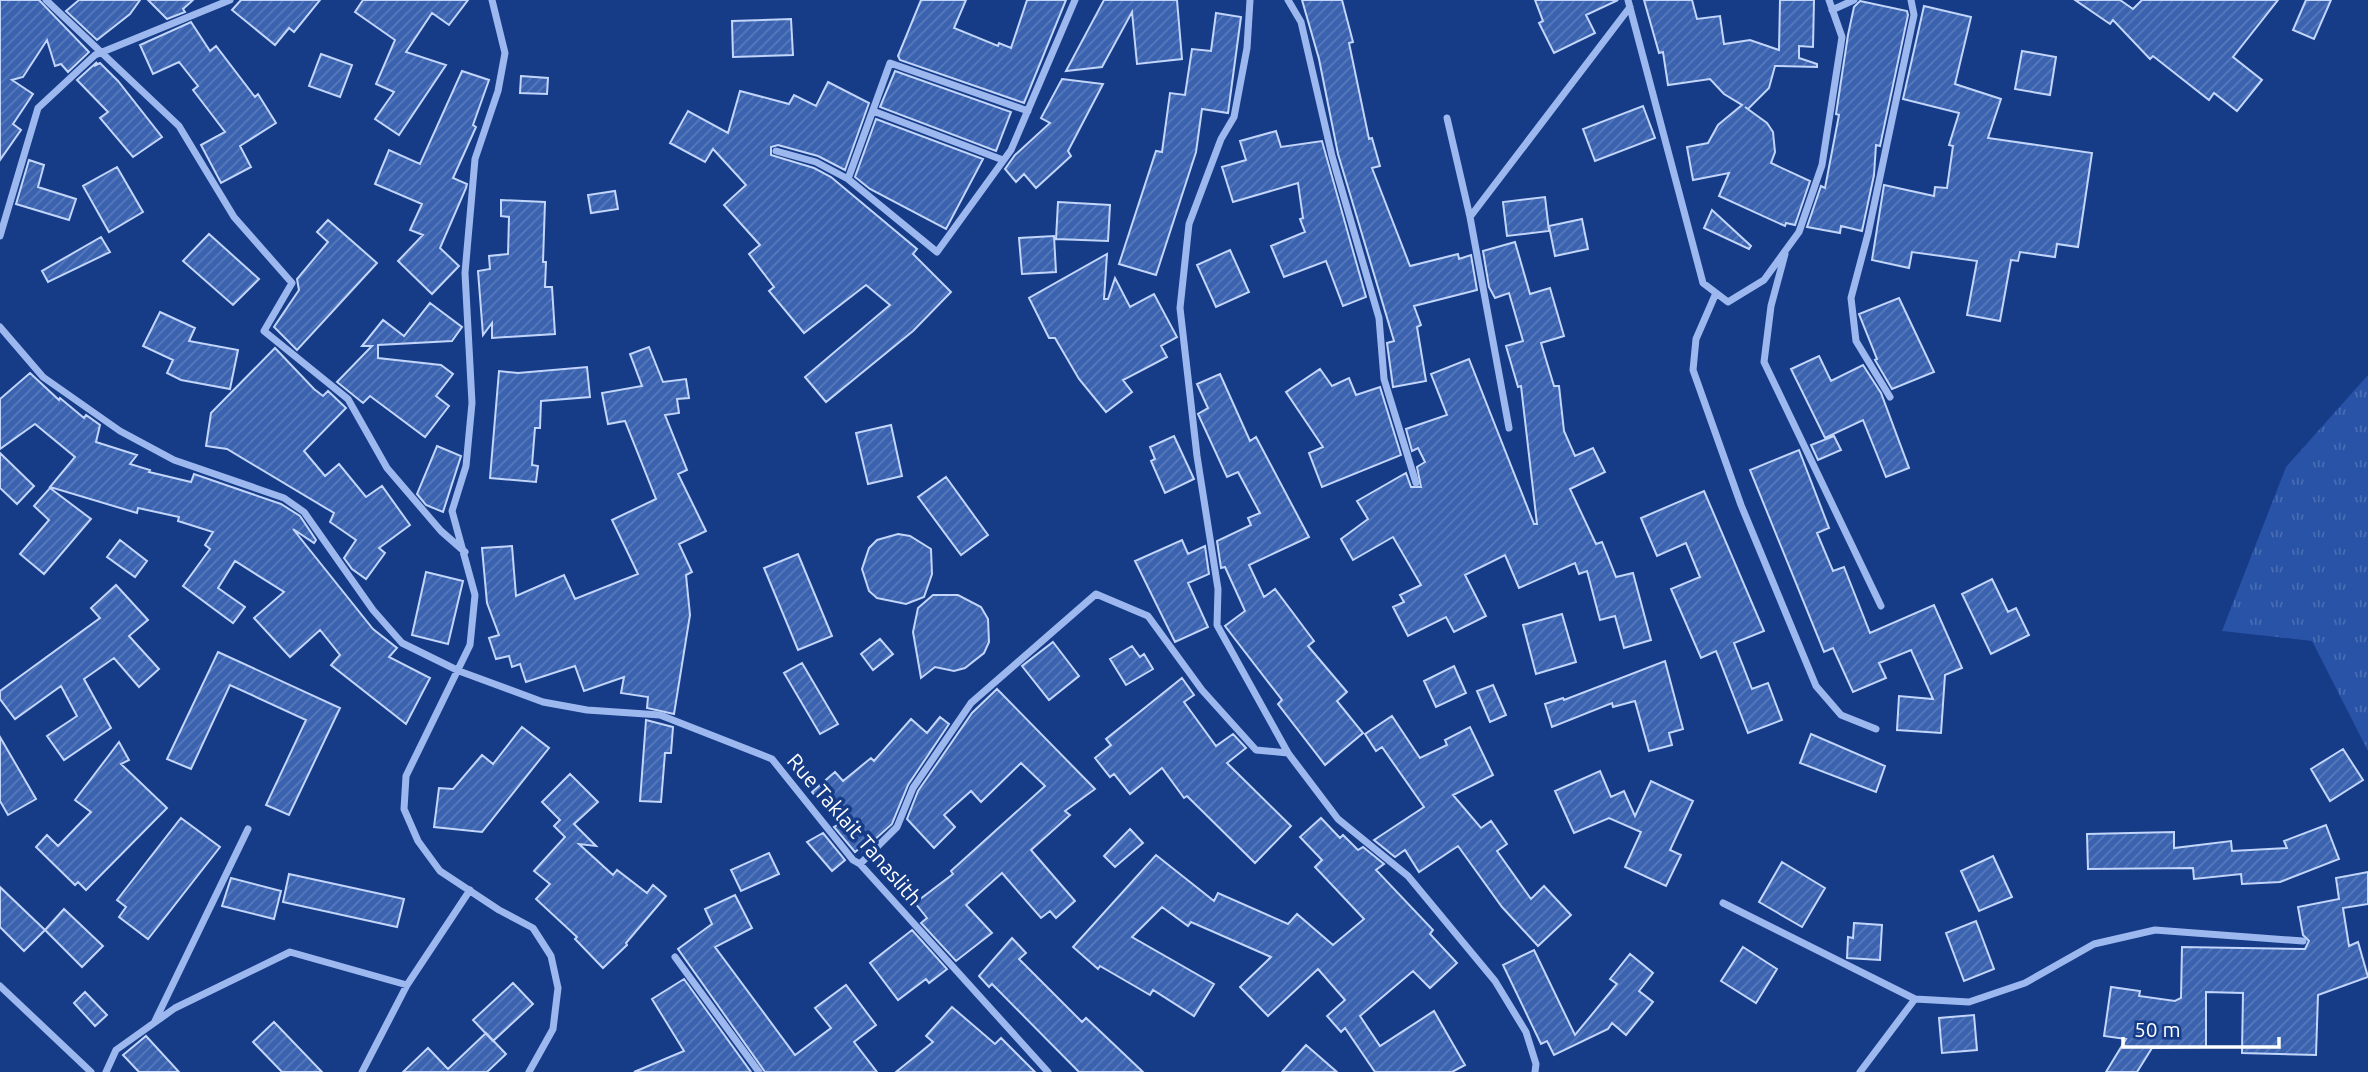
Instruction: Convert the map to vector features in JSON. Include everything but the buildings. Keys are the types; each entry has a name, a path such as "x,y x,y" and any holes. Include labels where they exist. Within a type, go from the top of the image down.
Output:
{"street":[{"path":"46,0 179,126 234,217 292,283 264,331 348,399 387,468 441,531 465,552"},
{"path":"0,236 38,108 95,55 230,0"},
{"path":"492,0 505,53 498,91 475,159 465,273 472,403 466,466 453,510 475,595 471,645 406,776 404,809 418,841 440,871 533,928 551,956 558,988 553,1029 529,1072"},
{"path":"776,151 816,162 848,179 937,252 1003,160 1028,111 1075,0"},
{"path":"1250,0 1247,48 1234,117 1222,139 1189,224 1180,308 1197,456 1218,589 1217,625 1287,753 1338,818 1408,876 1494,981 1526,1032 1536,1063 1535,1072"},
{"path":"1288,0 1301,22 1332,156 1379,318 1384,379 1416,483"},
{"path":"1629,4 1703,283 1728,302 1764,280 1799,232 1822,165 1842,37 1829,0"},
{"path":"1832,10 1854,0"},
{"path":"1890,397 1856,341 1851,298 1868,234 1914,15 1911,0"},
{"path":"1470,217 1629,4"},
{"path":"848,179 890,63 1028,111"},
{"path":"873,111 1003,160"},
{"path":"1447,118 1470,217 1509,428"},
{"path":"1786,250 1771,306 1764,362 1881,606"},
{"path":"1716,293 1696,339 1693,370 1741,505 1816,686 1841,715 1876,729"},
{"name":"Rue Taklait Tanaslith","path":"0,327 43,377 120,431 174,460 284,498 304,512 373,610 402,643 459,671 543,702 587,710 660,715 772,760 853,860 860,864 1048,1072"},
{"path":"860,864 897,827 913,788 971,703 1096,594 1148,616 1202,690 1256,750 1287,753"},
{"path":"154,1023 248,829"},
{"path":"362,1072 407,985 470,890"},
{"path":"1723,903 1914,999 1969,1002 2025,983 2094,944 2155,930 2303,941"},
{"path":"106,1072 116,1050 175,1008 290,953 407,985"},
{"path":"675,957 759,1072"},
{"path":"0,986 91,1072"},
{"path":"1860,1072 1914,999"}],"green space":[{"path":"2368,375 2368,751 2312,641 2222,631 2286,467"}]}
